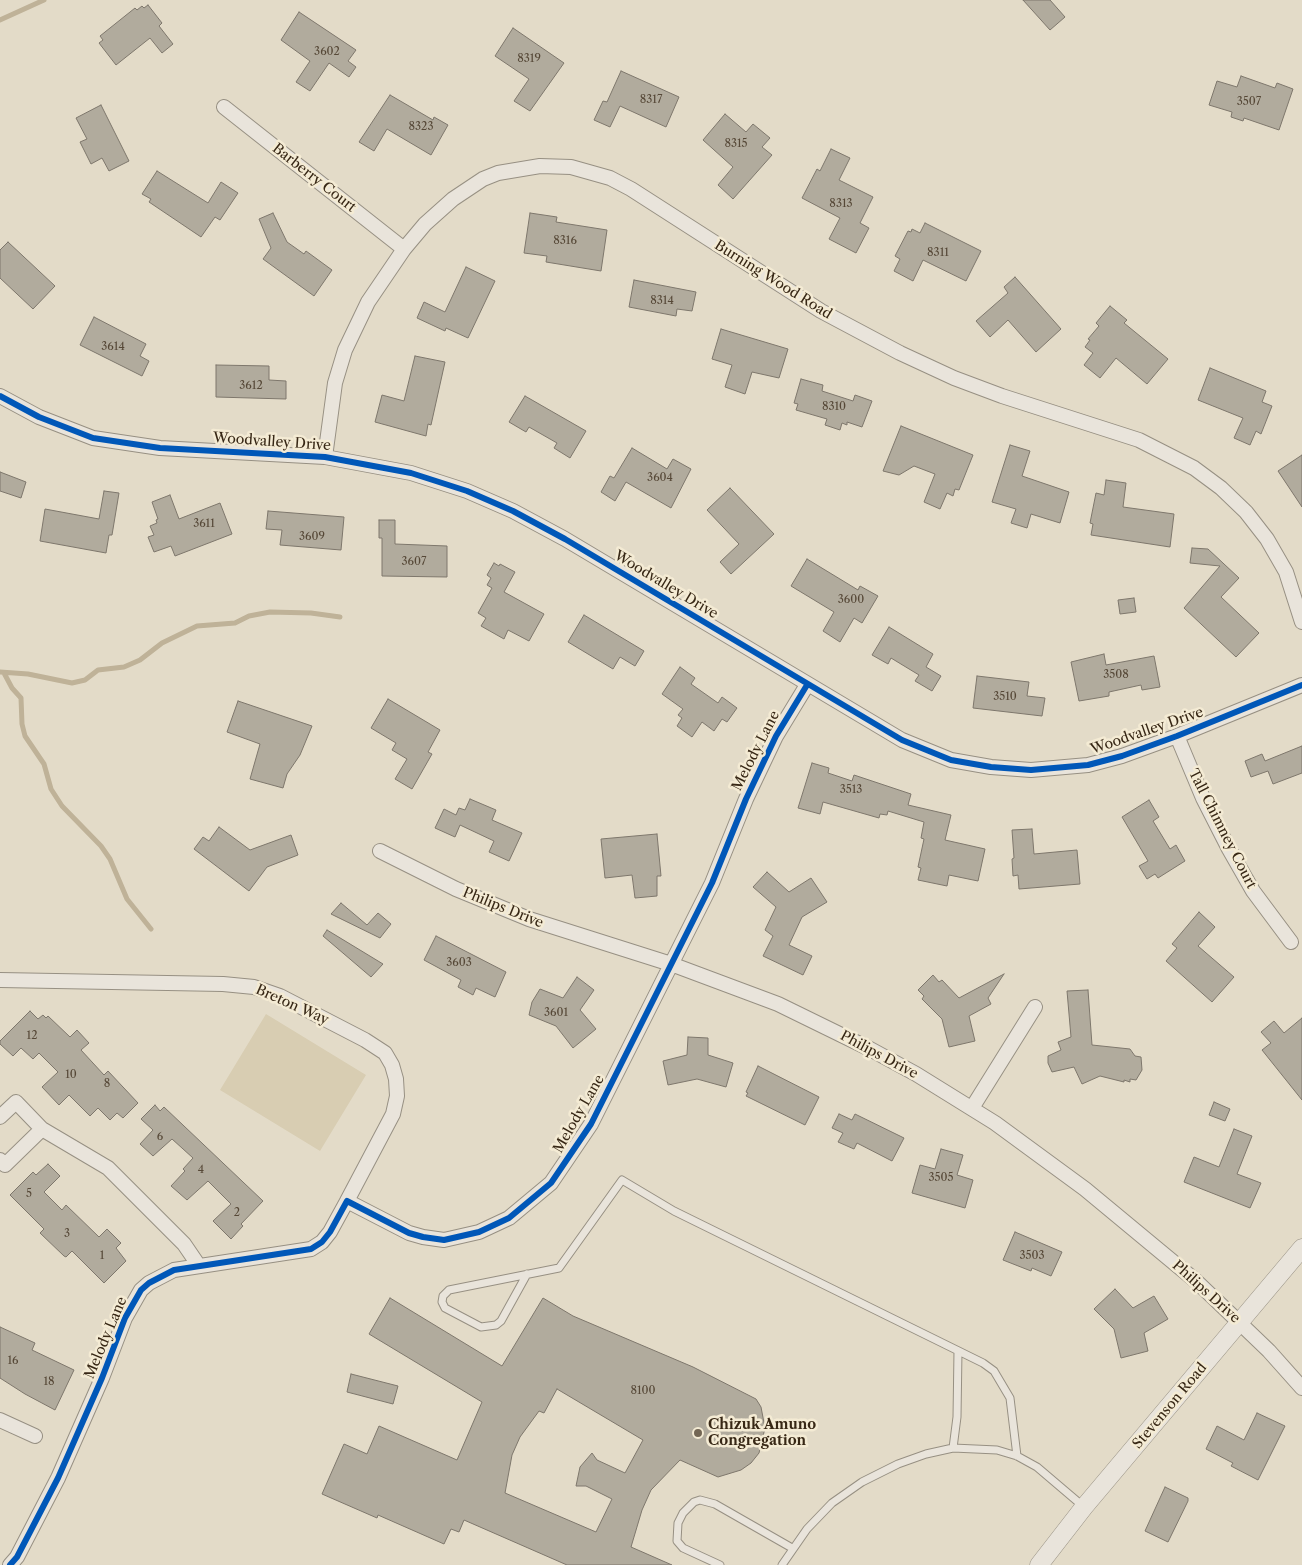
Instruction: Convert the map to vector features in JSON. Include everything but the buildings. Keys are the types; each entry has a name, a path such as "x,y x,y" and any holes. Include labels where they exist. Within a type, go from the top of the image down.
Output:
{"street":[{"name":"Barberry Court","path":"224,107 404,249"},
{"name":"Burning Wood Road","path":"325,457 335,383 345,350 368,302 404,249 425,224 452,199 484,179 526,167 554,166 571,168 610,178 631,189 821,312 900,353 1002,396 1139,440 1194,468 1221,488 1240,506 1267,539 1286,572 1302,622"},
{"name":"Woodvalley Drive","path":"0,396 39,417 93,438 160,448 325,457 411,472 467,491 513,511 565,539 902,740 951,760 991,767 1040,770 1088,765 1122,756 1177,736 1302,685"},
{"name":"Melody Lane","path":"10,1565 17,1558 58,1478 102,1378 125,1318 141,1290 161,1276 174,1270 311,1249 322,1242 330,1232 347,1201 409,1232 424,1237 444,1240 464,1236 509,1218 551,1182 586,1132 712,883 764,761 807,685"},
{"name":"Tall Chimney Court","path":"1177,736 1203,798 1229,849 1253,891 1291,942"},
{"name":"Philips Drive","path":"380,850 456,889 529,919 732,985 816,1021 870,1049 972,1108 1022,1141 1085,1189 1196,1281 1240,1323 1302,1388"},
{"name":"Breton Way","path":"0,980 223,984 254,987 280,996 365,1040 385,1053 392,1065 396,1079 397,1096 392,1114 347,1201"},
{"path":"972,1108 1035,1006"},
{"path":"0,1117 16,1102 42,1129 108,1168 184,1244 199,1266"},
{"path":"0,1160 5,1164 42,1129"},
{"name":"Stevenson Road","path":"1038,1565 1084,1507 1302,1248"},
{"path":"0,1420 35,1436"}],"lane":[{"path":"527,1274 501,1321 496,1325 481,1327 445,1308 442,1302 443,1296 449,1290 527,1274 559,1268 622,1180 674,1211 983,1363 994,1372 1010,1398 1017,1456"},
{"path":"953,1448 957,1417 958,1351"},
{"path":"782,1565 792,1548 832,1503 862,1482 898,1464 926,1454 953,1448 997,1450 1017,1456 1037,1467 1084,1507"},
{"path":"720,1565 683,1548 677,1541 678,1523 683,1512 694,1502 700,1500 715,1504 792,1548"}],"shaded area":[{"path":"266,1014 366,1075 320,1151 220,1090"}],"waterway":[{"path":"0,20 44,0"},
{"path":"0,672 28,674 72,683 85,680 98,670 124,667 140,660 162,643 197,626 235,623 249,616 270,612 311,613 340,617"},
{"path":"4,673 12,688 21,698 22,724 25,736 44,764 51,789 62,806 101,846 110,859 127,899 151,929"}],"cycle path":[{"path":"0,396 39,417 93,438 160,448 325,457 411,473 467,491 513,511 565,539 902,740 951,760 991,767 1031,770 1088,765 1122,756 1177,736 1302,685"},
{"path":"10,1565 17,1557 58,1478 102,1378 125,1318 141,1290 149,1283 174,1270 311,1249 322,1242 330,1232 347,1201 409,1233 444,1240 479,1232 509,1218 551,1183 591,1124 712,883 746,799 776,736 807,685"}],"place":[{"name":"Chizuk Amuno Congregation","path":"698,1433"}]}
